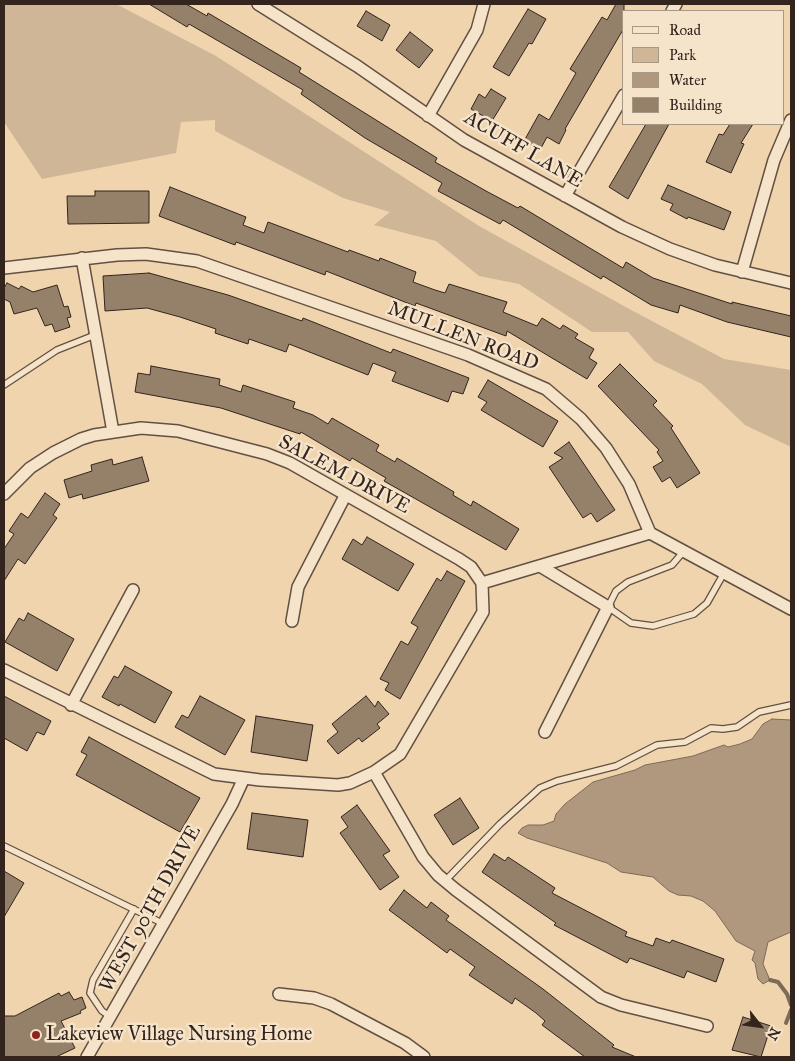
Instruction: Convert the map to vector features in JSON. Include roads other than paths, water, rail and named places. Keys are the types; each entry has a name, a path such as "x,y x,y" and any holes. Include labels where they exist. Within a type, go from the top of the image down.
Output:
{"street":[{"path":"428,116 477,30 484,4"},
{"name":"ACUFF LANE","path":"262,5 358,66 428,116 495,158 622,227 670,248 742,272 791,283"},
{"path":"565,196 622,98"},
{"path":"742,272 774,160 791,120"},
{"name":"MULLEN ROAD","path":"4,268 82,258 146,254 196,260 468,355 520,376 546,389 582,419 596,434 629,484 650,533"},
{"path":"82,258 113,432"},
{"name":"SALEM DRIVE","path":"4,494 30,468 53,453 81,439 141,428 178,431 267,454 290,463 458,559 471,568 482,583"},
{"path":"292,621 298,587 345,496"},
{"path":"4,670 201,770 214,774 244,778 338,785 350,783 374,772 400,754 483,612 482,583 650,533 791,609"},
{"path":"540,566 608,607 544,732"},
{"path":"71,705 133,590"},
{"path":"374,772 423,858 445,881 602,997 621,1005 707,1026"},
{"name":"WEST 90TH DRIVE","path":"88,1057 112,1018 232,804 244,778"},
{"path":"279,994 314,998 331,1004 390,1034 424,1057"}],"lane":[{"path":"4,385 57,350 95,335"},
{"path":"684,551 672,565 628,582 616,591 608,607 631,623 653,626 694,614 707,603 724,573"},
{"path":"445,881 505,818 540,788 557,781 616,766 657,745 685,742 712,728 737,727 759,712 780,710 791,705"},
{"path":"4,846 164,924"},
{"path":"112,1018 102,1011 90,993 93,980 134,909"}],"water":[{"path":"772,719 791,720 791,932 768,942 763,964 770,980 763,984 758,979 755,963 752,960 755,951 736,941 715,911 703,901 669,891 653,877 621,872 607,863 527,838 518,833 528,825 543,825 554,821 556,814 565,804 593,782 635,770 645,765 693,756 724,745 728,747 740,744 752,739 763,724"}],"waterway":[{"path":"770,980 778,982 787,994 791,1005"},
{"path":"786,1023 791,1010"}],"place":[{"name":"Lakeview Village Nursing Home","path":"36,1035"}]}
